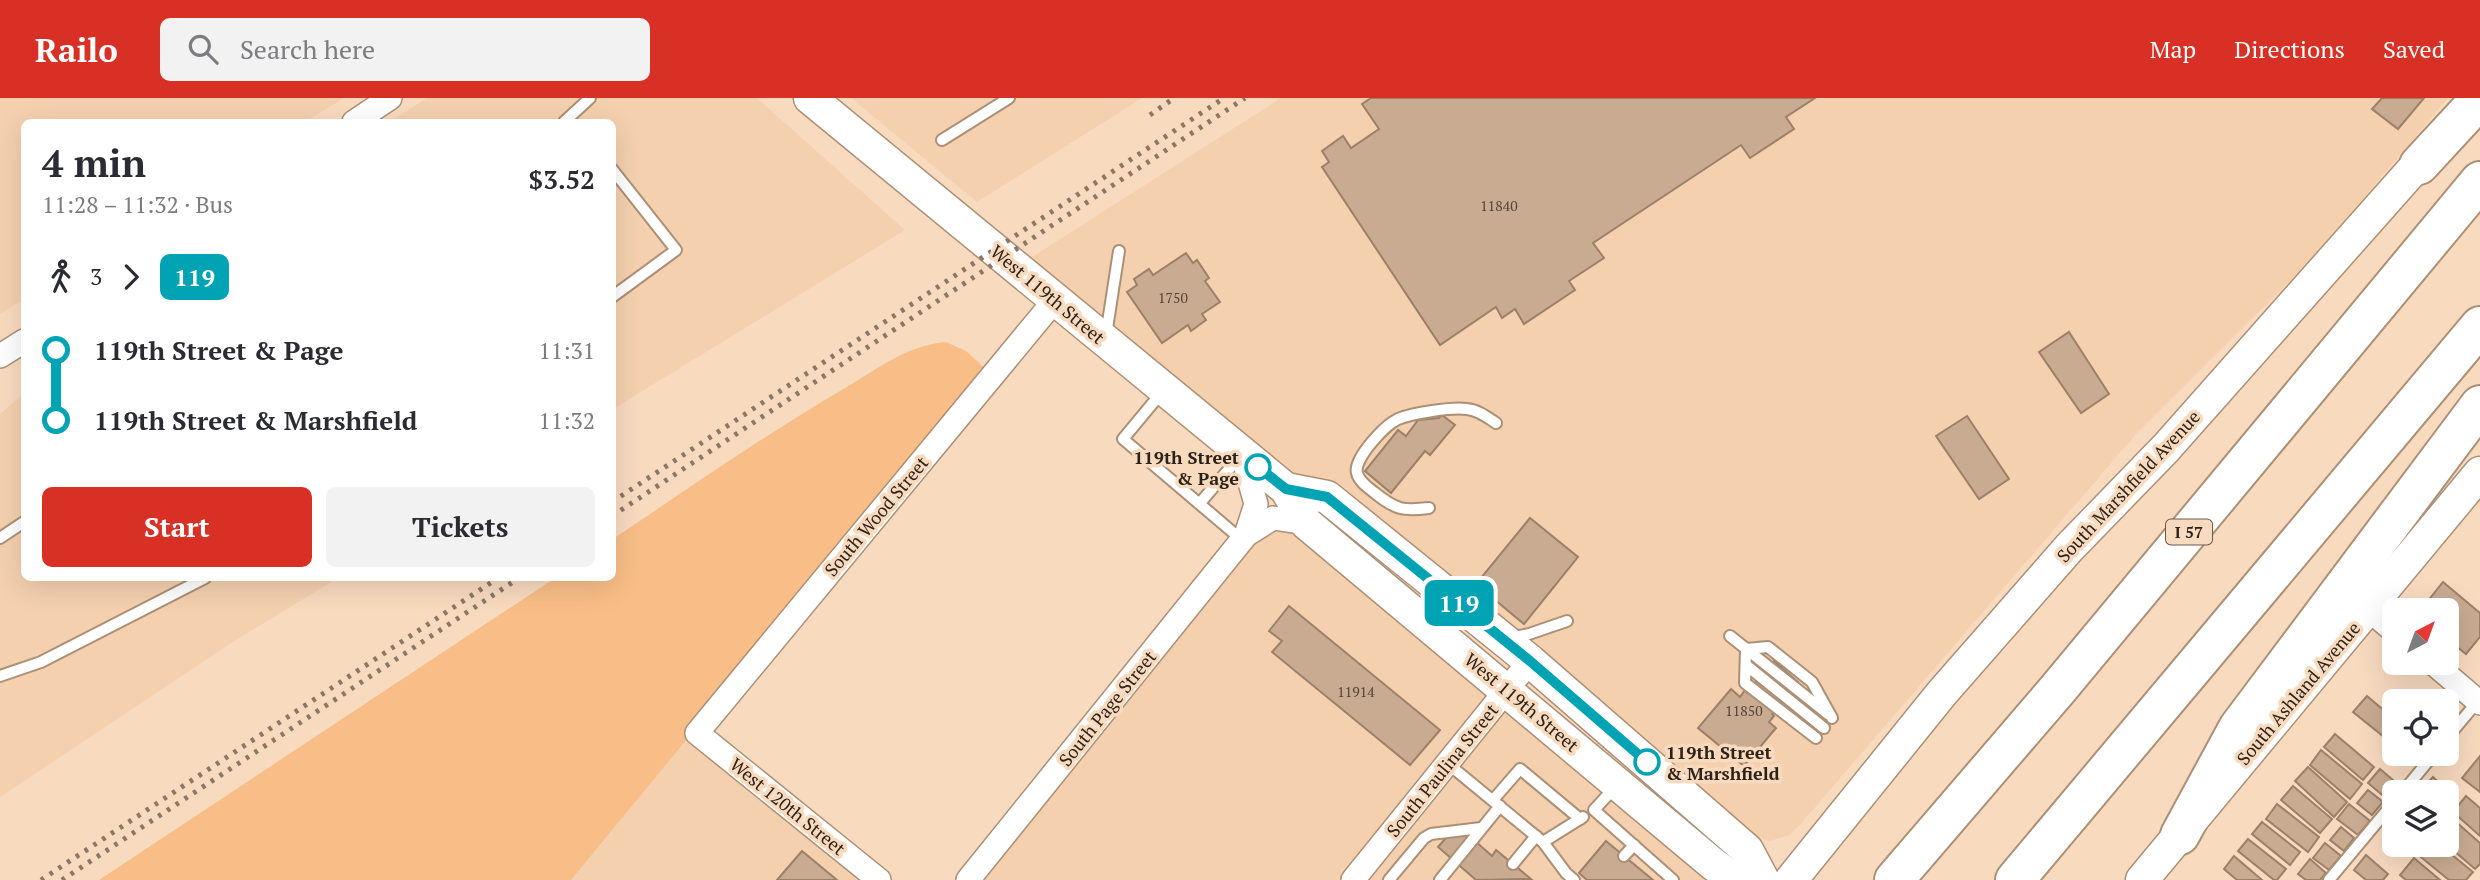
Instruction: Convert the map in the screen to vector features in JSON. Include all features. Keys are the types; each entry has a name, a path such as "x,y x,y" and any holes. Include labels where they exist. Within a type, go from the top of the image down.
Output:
{"highway":[{"path":"2419,165 2480,99"},
{"name":"I 57","path":"1894,880 2058,689 2480,181"},
{"path":"2015,880 2480,326"},
{"path":"2180,835 2238,728 2480,405"}],"street":[{"path":"358,119 390,98"},
{"name":"West 119th Street","path":"810,98 1286,489 1306,523 1735,880"},
{"name":"South Marshfield Avenue","path":"1791,880 1942,693 2069,548 2166,448 2419,165 2471,98"},
{"name":"South Wood Street","path":"697,733 1055,300"},
{"path":"0,356 21,343"},
{"name":"South Page Street","path":"1242,454 1256,504 1244,538"},
{"name":"South Ashland Avenue","path":"2142,880 2480,473"},
{"name":"West 119th Street","path":"1286,489 1327,497 1504,639 1747,850 1763,880"},
{"name":"South Page Street","path":"968,880 1244,538 1273,518 1306,523"},
{"path":"2368,609 2382,621"},
{"name":"South Paulina Street","path":"1353,880 1530,661"},
{"path":"2449,676 2479,701"},
{"name":"West 120th Street","path":"697,733 879,880"}],"lane":[{"path":"571,119 590,98"},
{"path":"942,140 1009,98"},
{"path":"616,174 676,250 616,294"},
{"path":"1105,342 1119,251"},
{"path":"1164,390 1123,439 1244,538"},
{"path":"1429,508 1409,511 1389,505 1360,479 1356,472 1361,457 1389,424 1408,416 1466,409 1476,411 1496,423"},
{"path":"1200,503 1242,454"},
{"path":"0,538 21,524"},
{"path":"0,676 41,662 199,581"},
{"path":"1504,639 1567,621"},
{"path":"1730,636 1746,649 1768,647 1812,682 1832,718"},
{"path":"1746,649 1745,683 1816,738"},
{"path":"1746,666 1824,728"},
{"path":"2459,724 2479,701"},
{"path":"1447,763 1540,839 1574,880"},
{"path":"2413,780 2424,766"},
{"path":"1440,880 1481,828 1520,769 1580,819"},
{"path":"1513,864 1540,839 1594,810 1618,783"},
{"path":"1594,810 1673,880"},
{"path":"2329,880 2382,816"},
{"path":"1389,880 1424,838 1431,834 1481,828"},
{"path":"1624,856 1634,845"},
{"path":"1650,878 1659,867"}],"shaded area":[{"path":"0,98 344,98 310,119 21,119 21,301 0,314"},
{"path":"427,98 757,98 905,230 616,407 616,119 394,119"},
{"path":"851,98 1142,98 977,202"},
{"path":"1281,98 2448,98 2312,259 2137,433 1799,826 1789,835 1770,841 1743,833 1029,259"},
{"path":"946,342 966,351 989,372 571,880 99,880 550,581 616,581 616,537 815,406 881,366 932,344"},
{"path":"21,396 21,581 333,581 231,643 0,797 0,414"},
{"path":"1272,514 1501,700 1588,780 1704,880 974,880"},
{"path":"692,732 870,880 571,880"}],"building":[{"path":"1371,98 1815,98 1786,117 1794,129 1750,158 1741,145 1593,243 1604,258 1569,281 1575,290 1524,324 1515,309 1502,318 1496,307 1440,345 1322,167 1329,162 1322,151 1343,136 1351,148 1379,129 1362,104"},
{"path":"2382,98 2424,98 2398,129 2372,109"},
{"path":"1186,253 1193,263 1197,260 1209,278 1205,281 1220,302 1202,314 1206,320 1191,331 1188,325 1162,343 1127,292 1137,285 1134,279 1149,269 1153,275"},
{"path":"2069,332 2109,394 2081,413 2039,352"},
{"path":"1442,415 1455,425 1430,455 1425,451 1391,493 1365,471 1398,430 1406,436 1418,420 1439,418"},
{"path":"1967,416 2009,479 1979,499 1936,436"},
{"path":"1530,518 1578,557 1524,624 1476,584"},
{"path":"2443,582 2480,613 2480,637 2466,654 2459,648 2459,598 2430,598"},
{"path":"1289,606 1440,730 1410,765 1272,652 1282,641 1269,631"},
{"path":"1774,661 1798,682 1772,714 1774,716 1769,722 1776,728 1744,766 1698,728 1731,689 1740,697 1745,690 1747,693"},
{"path":"2367,696 2382,709 2382,735 2353,712"},
{"path":"2335,734 2374,767 2363,780 2324,747"},
{"path":"2321,750 2362,784 2350,799 2310,765"},
{"path":"2480,756 2480,792 2462,778"},
{"path":"2308,767 2347,802 2334,817 2295,781"},
{"path":"2380,769 2393,780 2382,780 2382,795 2368,783"},
{"path":"2293,786 2332,819 2320,833 2281,800"},
{"path":"2368,790 2382,801 2372,815 2357,803"},
{"path":"2466,796 2480,808 2480,836 2459,817 2459,805"},
{"path":"2277,804 2319,837 2308,852 2266,819"},
{"path":"2349,804 2370,821 2358,835 2337,819"},
{"path":"2262,822 2300,852 2290,865 2252,834"},
{"path":"1457,825 1492,856 1496,850 1531,879 1476,880 1438,847"},
{"path":"2459,825 2480,843 2480,864 2475,869 2459,855"},
{"path":"2341,827 2354,838 2344,851 2330,840"},
{"path":"2248,839 2286,869 2277,880 2238,851"},
{"path":"1606,841 1653,880 1587,880 1579,873"},
{"path":"2325,843 2341,856 2329,870 2313,858"},
{"path":"802,851 837,880 777,880"},
{"path":"2366,855 2388,874 2383,880 2366,880 2354,870"},
{"path":"2234,856 2262,880 2237,880 2224,869"},
{"path":"2421,857 2455,857 2473,872 2466,880 2449,880"},
{"path":"2414,858 2440,880 2406,880 2400,875"},
{"path":"2310,859 2326,873 2320,880 2306,880 2298,874"}],"railway":[{"path":"1150,115 1174,98"},
{"path":"616,499 1224,98"},
{"path":"616,513 1245,98"},
{"path":"41,880 493,581"},
{"path":"62,880 514,581"}],"bus line":[{"name":"119","path":"1258,467 1286,489 1327,497 1530,661 1647,762"}],"place":[{"name":"119th Street & Page","path":"1258,467"},
{"name":"119th Street & Marshfield","path":"1647,762"}]}
